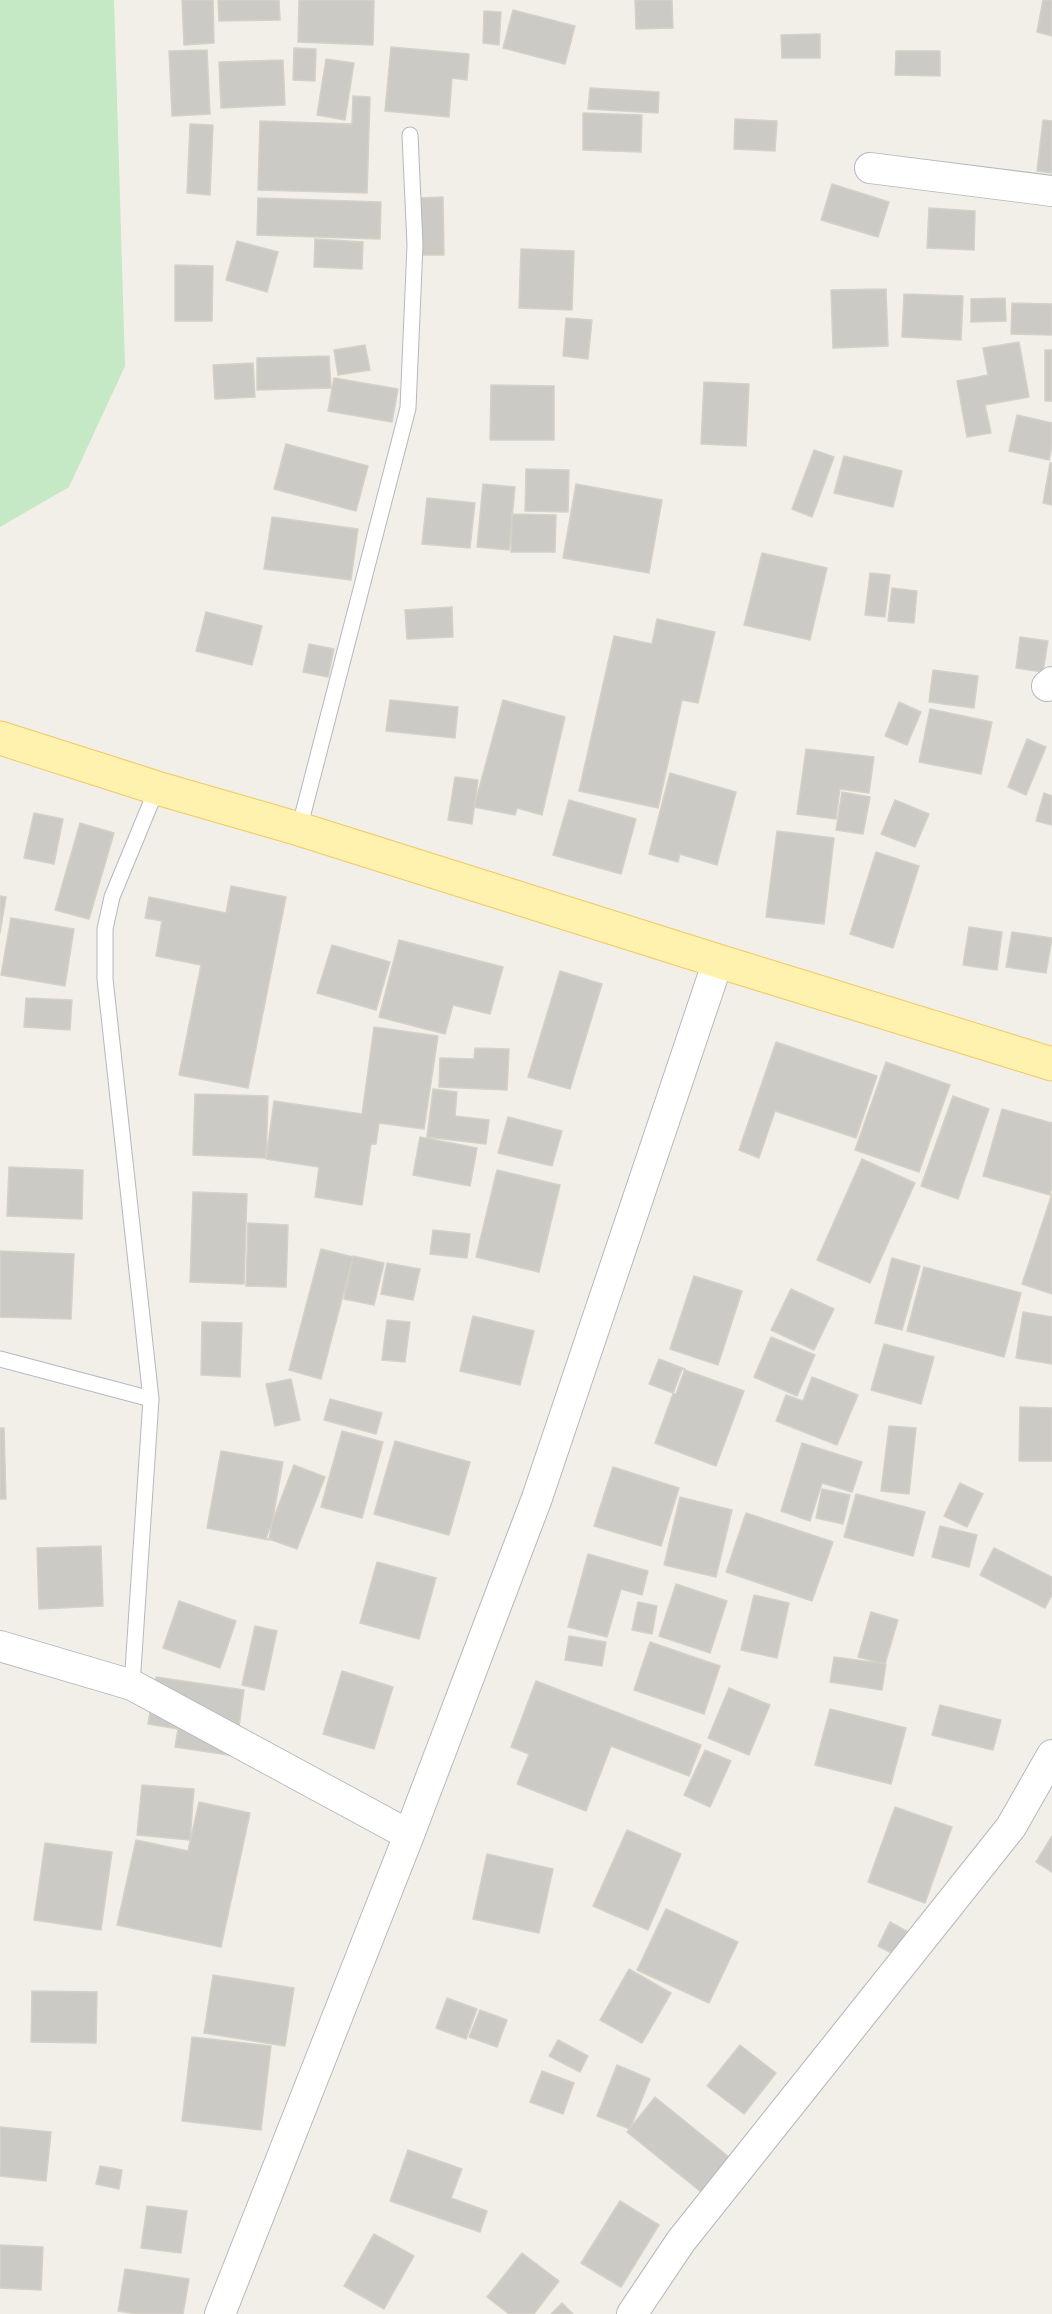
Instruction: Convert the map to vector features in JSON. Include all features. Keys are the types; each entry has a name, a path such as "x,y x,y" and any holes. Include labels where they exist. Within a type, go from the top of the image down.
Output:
{"main road":[{"path":"0,738 1052,1064"}],"street":[{"path":"870,168 1052,191"},
{"path":"220,2314 409,1835 537,1498 718,961"},
{"path":"0,1646 132,1685 409,1835"},
{"path":"633,2314 681,2241 1011,1827 1052,1755"}],"lane":[{"path":"299,829 408,408 415,245 410,135"},
{"path":"132,1685 151,1399 105,979 105,929 112,897 157,788"},
{"path":"0,1359 151,1399"}],"green space":[{"path":"0,0 114,0 125,366 69,487 0,527"}],"building":[{"path":"182,0 213,0 214,43 184,45"},
{"path":"218,0 279,0 280,20 219,21"},
{"path":"299,0 374,0 373,45 298,42"},
{"path":"635,0 672,0 673,28 636,29"},
{"path":"1043,0 1052,0 1052,36 1037,32"},
{"path":"513,10 575,26 565,64 503,48"},
{"path":"484,11 501,12 499,45 483,43"},
{"path":"820,34 820,58 782,58 781,35"},
{"path":"391,47 469,54 467,80 452,78 449,117 385,111"},
{"path":"294,48 316,49 315,81 293,80"},
{"path":"207,50 210,114 172,116 169,51"},
{"path":"896,51 940,51 940,76 895,75"},
{"path":"326,59 354,63 345,120 317,115"},
{"path":"283,60 285,105 221,108 219,62"},
{"path":"590,88 659,92 658,113 588,109"},
{"path":"353,96 370,97 367,193 258,190 260,121 352,124"},
{"path":"583,113 642,115 641,152 583,150"},
{"path":"735,119 777,121 775,151 734,149"},
{"path":"1043,120 1052,121 1052,173 1037,171"},
{"path":"190,124 213,125 210,195 187,193"},
{"path":"832,184 889,202 878,237 821,220"},
{"path":"443,197 444,255 421,255 420,198"},
{"path":"258,198 381,202 380,239 257,235"},
{"path":"929,208 975,211 974,250 927,248"},
{"path":"315,239 363,242 362,269 314,267"},
{"path":"237,241 278,252 267,292 226,280"},
{"path":"521,249 574,251 572,310 519,308"},
{"path":"175,265 213,266 212,321 175,321"},
{"path":"886,289 888,346 833,348 831,290"},
{"path":"904,294 963,296 961,340 902,337"},
{"path":"1005,298 1006,321 971,322 971,299"},
{"path":"1012,303 1052,304 1052,335 1011,334"},
{"path":"566,318 592,320 588,359 563,356"},
{"path":"1019,342 1029,397 985,405 991,433 967,437 957,381 988,375 983,348"},
{"path":"365,345 370,370 338,375 334,350"},
{"path":"1045,350 1052,350 1052,401 1045,401"},
{"path":"329,356 331,388 257,390 257,358"},
{"path":"253,363 255,397 215,399 213,365"},
{"path":"334,378 398,389 392,422 328,411"},
{"path":"704,382 749,384 746,446 701,444"},
{"path":"491,385 554,386 554,440 490,440"},
{"path":"1017,415 1052,423 1052,446 1049,460 1009,451"},
{"path":"286,444 368,466 356,511 274,489"},
{"path":"814,450 834,457 812,517 792,509"},
{"path":"844,456 902,471 893,507 834,493"},
{"path":"1050,463 1052,463 1052,505 1043,503"},
{"path":"526,469 569,470 568,512 525,511"},
{"path":"483,484 515,487 509,550 477,547"},
{"path":"576,484 662,500 649,573 563,558"},
{"path":"427,498 475,503 470,548 422,544"},
{"path":"512,514 556,515 555,552 511,552"},
{"path":"272,517 358,529 351,580 264,569"},
{"path":"762,553 827,568 810,640 744,625"},
{"path":"870,573 890,575 885,617 865,615"},
{"path":"892,588 917,591 914,623 888,621"},
{"path":"452,607 453,637 407,639 405,610"},
{"path":"206,612 262,626 252,665 196,651"},
{"path":"657,619 715,632 698,703 682,700 658,808 579,791 614,636 652,644"},
{"path":"1020,637 1048,641 1043,672 1016,668"},
{"path":"309,644 334,649 328,677 303,672"},
{"path":"933,670 978,676 974,708 929,702"},
{"path":"390,700 458,707 455,738 386,731"},
{"path":"503,700 565,717 542,815 517,808 515,815 474,807"},
{"path":"899,702 921,712 907,745 885,736"},
{"path":"930,709 992,722 981,774 919,762"},
{"path":"1027,739 1046,747 1026,795 1008,787"},
{"path":"806,749 874,757 869,793 840,789 836,819 797,814"},
{"path":"670,773 736,792 717,865 680,854 678,862 649,854"},
{"path":"455,777 478,780 472,824 448,820"},
{"path":"842,792 870,797 863,834 836,830"},
{"path":"1044,793 1052,796 1052,825 1036,821"},
{"path":"569,800 636,819 621,874 553,855"},
{"path":"895,800 929,814 915,847 881,834"},
{"path":"34,813 63,819 54,864 24,858"},
{"path":"80,823 114,833 89,919 55,910"},
{"path":"777,831 834,838 824,924 766,917"},
{"path":"876,852 919,866 893,948 850,934"},
{"path":"231,886 286,897 248,1088 179,1075 201,965 156,956 162,921 145,918 149,897 226,913"},
{"path":"0,896 6,897 0,933"},
{"path":"11,918 74,929 65,986 1,975"},
{"path":"969,927 1002,932 997,970 963,965"},
{"path":"1012,932 1052,938 1046,973 1006,967"},
{"path":"399,940 503,967 490,1014 453,1005 445,1034 379,1017"},
{"path":"332,945 390,962 376,1010 317,993"},
{"path":"560,971 602,984 570,1089 528,1077"},
{"path":"26,998 72,1000 70,1030 24,1027"},
{"path":"374,1027 438,1036 424,1129 379,1123 376,1144 371,1144 362,1205 315,1197 319,1167 266,1159 274,1101 362,1114"},
{"path":"776,1042 877,1076 856,1138 775,1111 759,1158 739,1150"},
{"path":"475,1048 509,1049 507,1090 439,1087 440,1058 474,1059"},
{"path":"886,1062 950,1085 919,1172 855,1150"},
{"path":"433,1089 457,1092 455,1116 489,1120 486,1144 427,1137"},
{"path":"195,1094 268,1096 266,1158 193,1155"},
{"path":"953,1096 989,1109 958,1199 921,1186"},
{"path":"1002,1109 1052,1123 1050,1195 983,1176"},
{"path":"508,1117 562,1131 552,1166 498,1153"},
{"path":"420,1137 477,1148 470,1186 413,1175"},
{"path":"862,1159 915,1183 870,1283 817,1260"},
{"path":"9,1167 83,1170 82,1219 7,1216"},
{"path":"497,1170 560,1185 539,1272 476,1257"},
{"path":"193,1192 247,1194 244,1284 190,1282"},
{"path":"1052,1194 1052,1294 1022,1284"},
{"path":"248,1223 288,1225 286,1287 246,1286"},
{"path":"433,1230 470,1234 467,1258 430,1254"},
{"path":"321,1249 353,1257 321,1379 289,1370"},
{"path":"0,1251 74,1254 71,1319 0,1317"},
{"path":"353,1256 384,1263 374,1305 344,1299"},
{"path":"892,1258 920,1266 902,1330 875,1323"},
{"path":"387,1263 420,1269 413,1300 381,1294"},
{"path":"924,1267 1021,1293 1004,1357 907,1331"},
{"path":"694,1276 742,1291 718,1365 670,1349"},
{"path":"791,1289 834,1309 814,1350 771,1330"},
{"path":"1023,1312 1052,1317 1052,1364 1016,1358"},
{"path":"473,1316 534,1331 520,1385 460,1371"},
{"path":"387,1320 410,1322 405,1362 382,1360"},
{"path":"202,1322 242,1323 240,1377 201,1375"},
{"path":"771,1337 815,1355 797,1396 754,1377"},
{"path":"884,1344 934,1357 921,1404 871,1390"},
{"path":"659,1359 685,1369 676,1394 649,1384"},
{"path":"682,1369 744,1391 716,1466 655,1443"},
{"path":"812,1377 858,1395 837,1445 776,1421 786,1395 803,1401"},
{"path":"291,1379 300,1420 275,1426 266,1384"},
{"path":"330,1399 382,1413 376,1434 324,1420"},
{"path":"1020,1407 1052,1408 1052,1461 1019,1461"},
{"path":"889,1426 916,1428 909,1494 881,1491"},
{"path":"0,1428 4,1428 6,1499 0,1499"},
{"path":"342,1431 383,1442 362,1518 321,1507"},
{"path":"395,1441 470,1462 449,1535 374,1514"},
{"path":"802,1443 862,1462 852,1492 822,1483 810,1521 781,1511"},
{"path":"221,1451 283,1462 269,1540 207,1528"},
{"path":"294,1465 325,1477 297,1549 266,1538"},
{"path":"613,1467 679,1488 661,1546 594,1526"},
{"path":"960,1483 983,1494 967,1527 944,1516"},
{"path":"822,1489 850,1495 843,1524 816,1518"},
{"path":"856,1494 925,1512 913,1556 844,1537"},
{"path":"680,1497 732,1510 716,1577 664,1565"},
{"path":"746,1513 833,1542 812,1601 726,1572"},
{"path":"940,1526 977,1535 969,1567 932,1557"},
{"path":"101,1546 103,1606 39,1609 37,1548"},
{"path":"994,1548 1052,1577 1052,1595 1045,1608 980,1575"},
{"path":"588,1554 648,1571 642,1595 621,1589 607,1637 568,1627"},
{"path":"377,1562 436,1578 419,1639 360,1623"},
{"path":"676,1584 727,1601 710,1653 659,1636"},
{"path":"754,1595 789,1603 777,1658 741,1650"},
{"path":"179,1601 236,1621 220,1668 163,1648"},
{"path":"638,1602 657,1606 652,1634 632,1630"},
{"path":"871,1612 898,1620 885,1664 858,1657"},
{"path":"255,1626 277,1631 264,1690 242,1685"},
{"path":"569,1636 606,1642 602,1666 565,1660"},
{"path":"650,1642 720,1666 704,1714 634,1690"},
{"path":"834,1657 886,1664 882,1690 830,1682"},
{"path":"342,1671 393,1687 374,1749 323,1734"},
{"path":"156,1677 244,1690 235,1756 175,1747 178,1729 148,1724"},
{"path":"536,1681 701,1745 689,1776 611,1746 586,1811 517,1784 529,1754 511,1747"},
{"path":"729,1688 770,1705 749,1755 708,1738"},
{"path":"940,1705 1001,1720 993,1750 932,1735"},
{"path":"830,1709 906,1728 891,1784 815,1765"},
{"path":"705,1750 731,1761 710,1807 684,1795"},
{"path":"142,1785 194,1789 190,1840 137,1835"},
{"path":"199,1802 250,1813 221,1947 117,1925 136,1840 188,1851"},
{"path":"895,1807 952,1827 925,1903 868,1882"},
{"path":"627,1830 681,1854 648,1930 593,1906"},
{"path":"1052,1836 1052,1872 1036,1862"},
{"path":"45,1843 112,1852 101,1930 34,1920"},
{"path":"487,1854 553,1869 539,1933 473,1919"},
{"path":"666,1909 738,1942 709,2003 637,1970"},
{"path":"890,1922 919,1938 907,1961 878,1946"},
{"path":"629,1969 671,1993 642,2043 600,2020"},
{"path":"213,1975 294,1988 285,2046 204,2033"},
{"path":"32,1991 97,1992 96,2043 31,2042"},
{"path":"447,1998 477,2009 466,2039 436,2028"},
{"path":"480,2010 507,2020 497,2047 469,2037"},
{"path":"192,2037 271,2046 261,2130 182,2121"},
{"path":"558,2040 588,2056 580,2072 549,2056"},
{"path":"740,2045 776,2073 744,2114 707,2086"},
{"path":"617,2065 650,2079 630,2129 597,2116"},
{"path":"542,2071 574,2083 563,2114 530,2102"},
{"path":"655,2097 729,2157 701,2192 627,2132"},
{"path":"0,2127 51,2132 46,2181 0,2176"},
{"path":"408,2150 462,2169 451,2198 487,2211 480,2232 390,2201"},
{"path":"100,2166 122,2170 119,2189 96,2184"},
{"path":"620,2201 659,2225 621,2287 581,2263"},
{"path":"147,2206 187,2211 181,2253 141,2248"},
{"path":"374,2234 414,2256 384,2309 344,2286"},
{"path":"0,2245 43,2247 41,2290 0,2288"},
{"path":"522,2253 559,2281 534,2314 509,2314 487,2297"},
{"path":"125,2269 189,2279 183,2314 137,2314 118,2311"},
{"path":"562,2303 573,2314 551,2314"}]}
